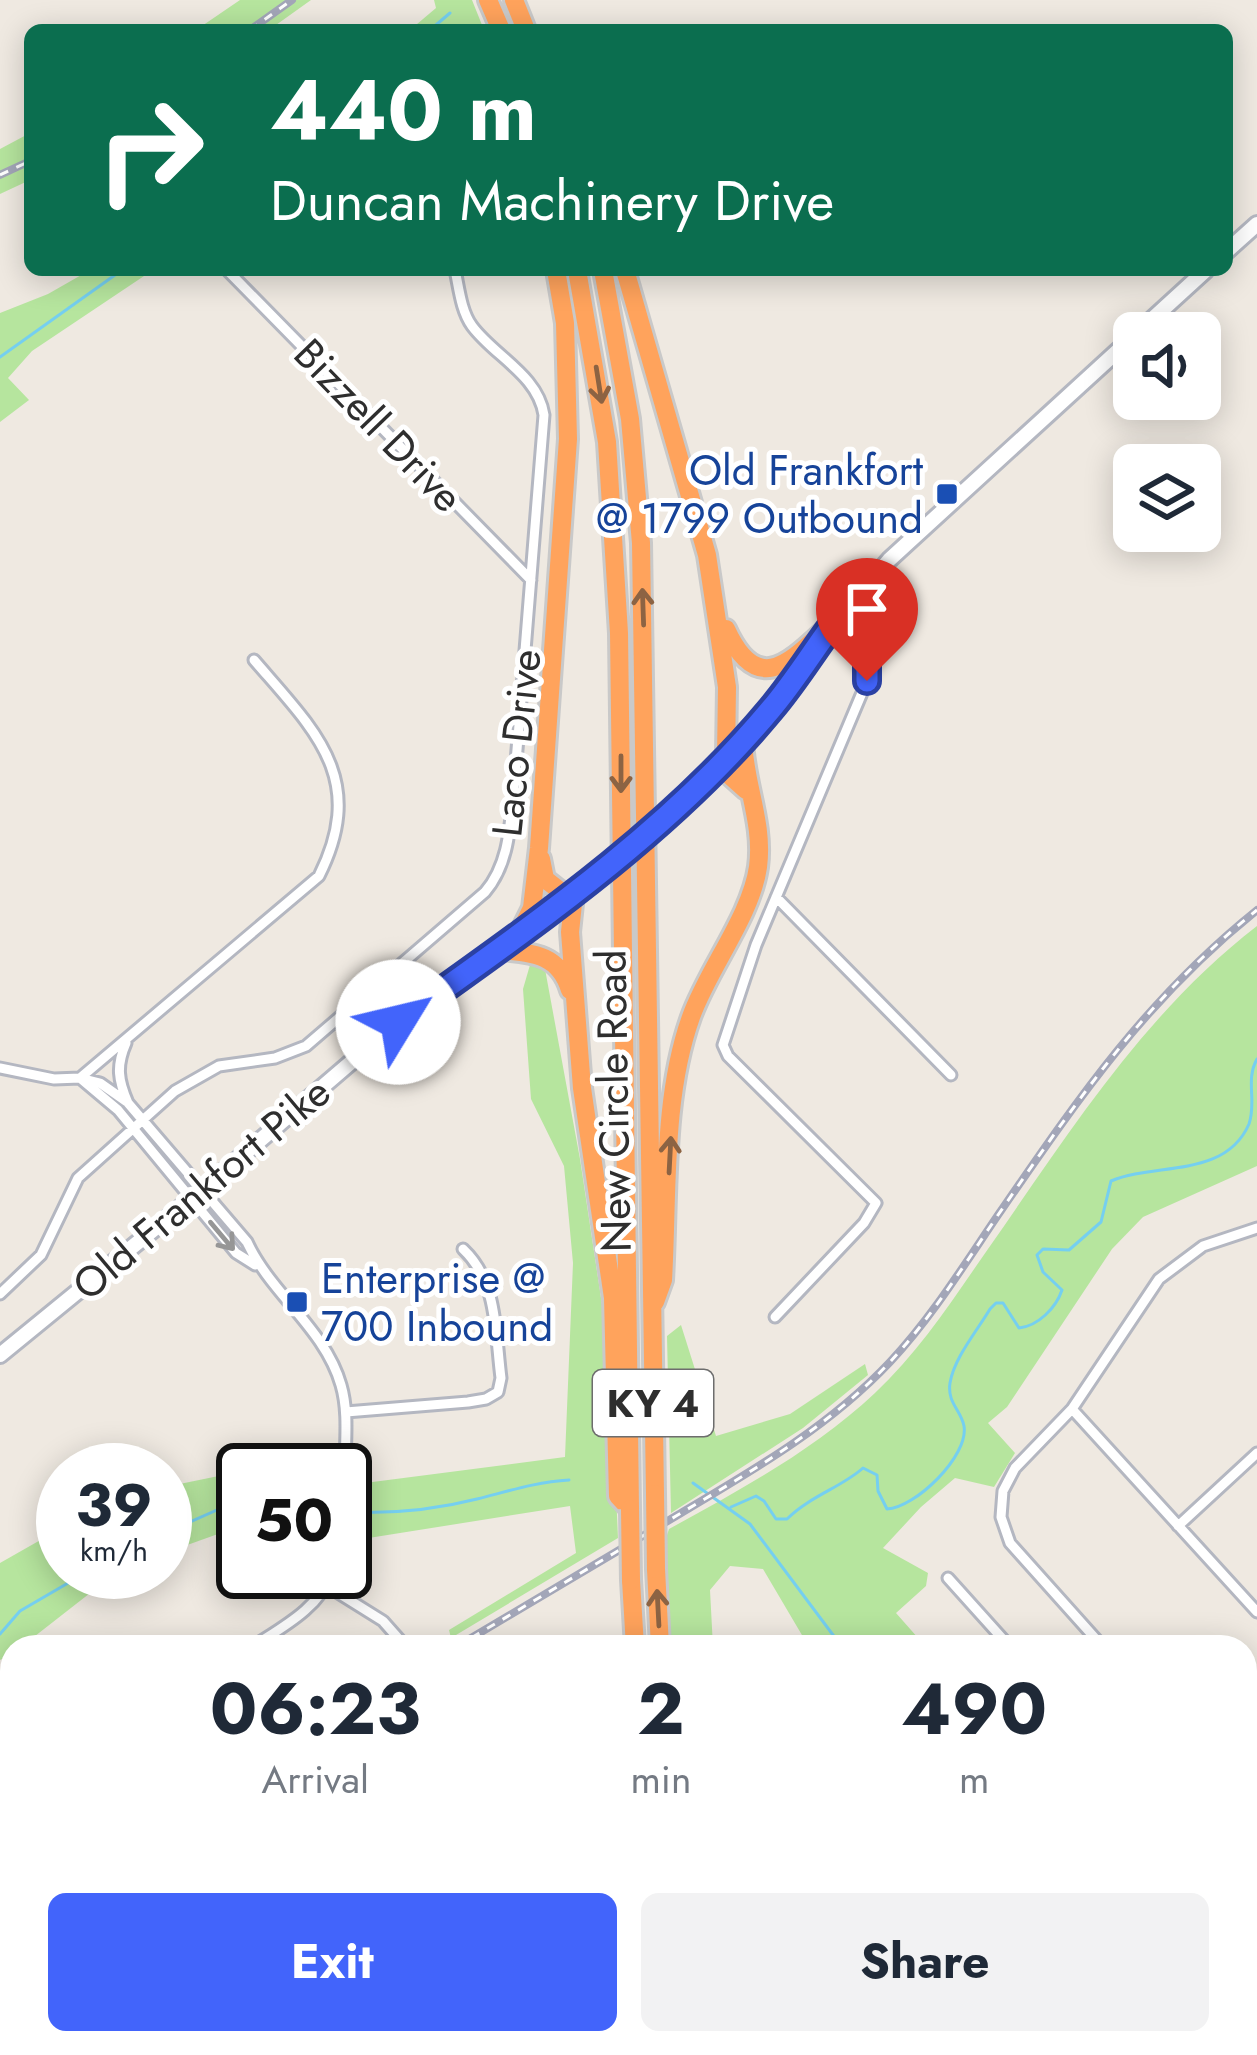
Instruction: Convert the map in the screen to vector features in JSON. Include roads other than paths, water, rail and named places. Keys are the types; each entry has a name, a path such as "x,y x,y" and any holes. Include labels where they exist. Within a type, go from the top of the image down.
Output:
{"highway":[{"path":"518,937 532,908 539,848 568,439 565,322 557,276"},
{"name":"New Circle Road","path":"579,276 604,418 618,611 633,1635"},
{"name":"New Circle Road","path":"604,276 630,419 641,543 659,1635"},
{"path":"627,276 707,555 727,686 719,764 750,793"},
{"path":"717,615 742,658 766,669 786,664 836,620"},
{"path":"651,1312 663,1280 672,1115 690,1020 747,901 758,867 759,830 743,740"},
{"path":"539,848 544,879 576,892 569,932 574,1000 613,1298 618,1496 630,1509"},
{"path":"500,950 533,953 556,963 566,975 574,1000"}],"main road":[{"path":"1233,246 1257,224"},
{"name":"Old Frankfort Pike","path":"1159,312 1199,276"},
{"name":"Old Frankfort Pike","path":"0,1355 398,1022 576,892 688,794 772,708 836,620 889,560 1113,354"}],"street":[{"name":"Bizzell Drive","path":"233,276 531,580"},
{"name":"Laco Drive","path":"0,1294 41,1255 78,1178 131,1128 199,1074 219,1066 275,1058 306,1046 491,886 508,841 544,433 542,402 469,322 457,276"},
{"path":"775,1317 864,1223 876,1203 865,1187 728,1056 723,1045 776,897 867,681 867,654 836,620"},
{"path":"80,1078 319,876 332,850 339,798 330,757 317,734 254,660"},
{"path":"776,897 951,1075"},
{"path":"126,1042 118,1069 128,1103"},
{"path":"0,1068 100,1083 128,1103 196,1195"},
{"path":"80,1078 118,1110 196,1195 247,1242 259,1268 320,1342 341,1385 345,1443"},
{"path":"1092,1635 1010,1543 1000,1504 1012,1473 1072,1408 1159,1279 1187,1255 1257,1228"},
{"path":"346,1412 468,1402 498,1392 501,1378 490,1292 479,1264 464,1249"},
{"path":"1072,1408 1257,1612"},
{"path":"1178,1526 1257,1453"},
{"path":"948,1578 999,1635"},
{"path":"270,1635 316,1599"},
{"path":"348,1599 383,1621 395,1635"}],"waterway":[{"path":"437,24 450,13"},
{"path":"0,357 114,276"},
{"path":"731,1507 756,1496 776,1519 787,1519 863,1468 877,1475 887,1509 925,1490 949,1465 963,1438 964,1426 950,1383 961,1354 990,1309 1003,1303 1019,1328 1033,1324 1051,1309 1062,1290 1043,1272 1037,1255 1043,1249 1069,1250 1101,1222 1111,1181 1206,1161 1238,1141 1249,1124 1257,1059"},
{"path":"372,1512 461,1503 569,1480"},
{"path":"693,1483 750,1524 833,1635"},
{"path":"192,1521 216,1510"},
{"path":"0,1634 20,1611 41,1599"}],"railway":[{"path":"258,24 292,0"},
{"path":"0,175 24,164"},
{"path":"476,1635 761,1465 866,1385 934,1309 1116,1052 1181,979 1257,910"}],"place":[{"name":"Old Frankfort @ 1799 Outbound","path":"947,494"},
{"name":"Enterprise @ 700 Inbound","path":"297,1302"}]}
